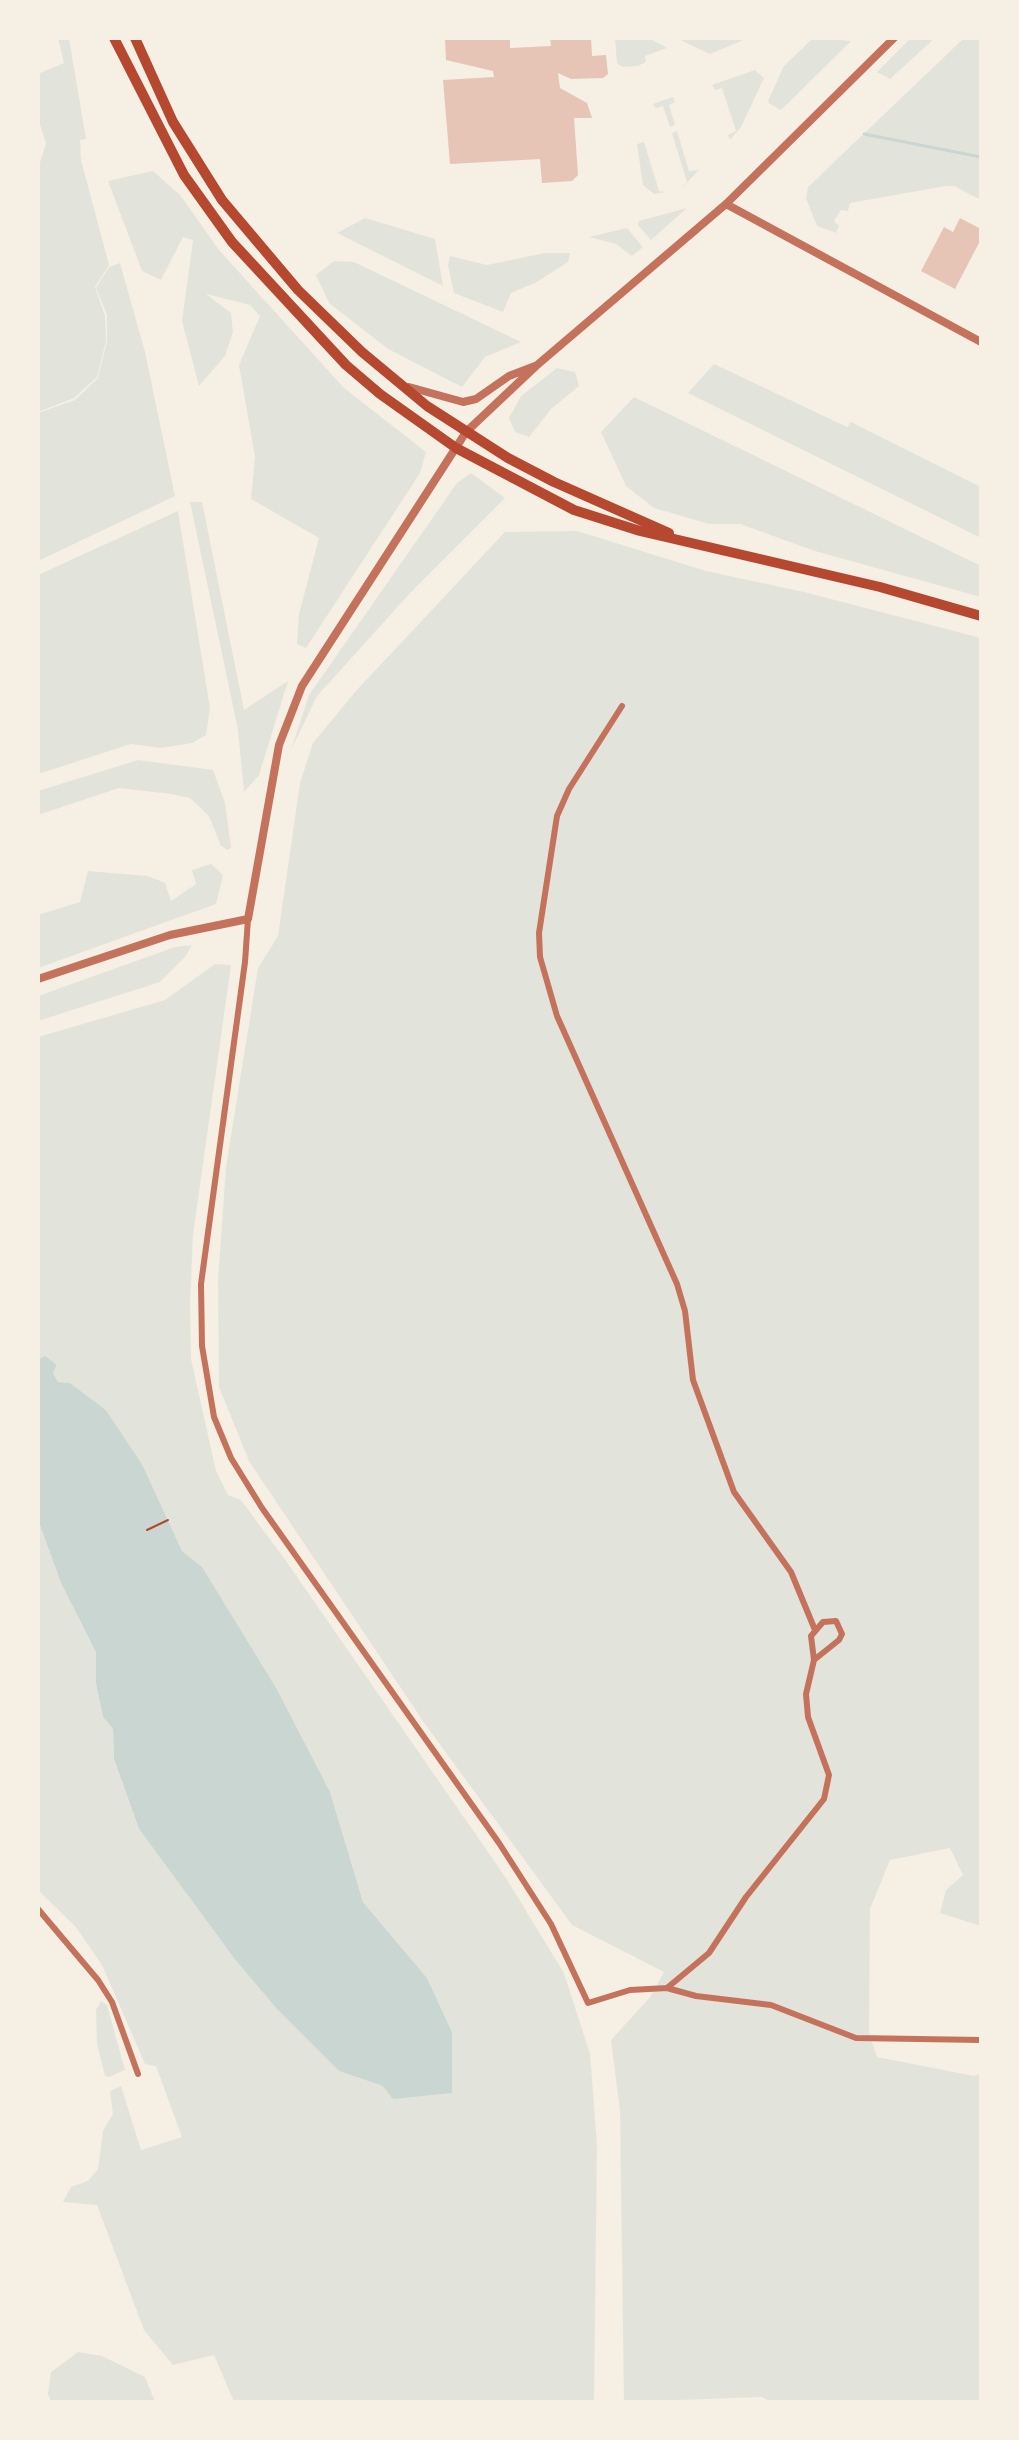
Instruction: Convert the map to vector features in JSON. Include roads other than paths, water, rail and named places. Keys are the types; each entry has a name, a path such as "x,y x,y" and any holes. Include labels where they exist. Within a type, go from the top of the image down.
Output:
{"highway":[{"path":"114,38 184,175 240,252 346,365 380,394 456,448 574,510 640,531 981,616"},
{"path":"135,38 173,122 222,200 298,290 400,384 466,432 554,482 681,539"}],"street":[{"path":"894,38 726,204 536,366 466,432 302,686 279,745 248,919 245,962 201,1284 202,1346 214,1417 231,1458 262,1508 499,1843 542,1910 588,2003 630,1990 667,1988 696,1996 771,2005 856,2038 981,2040"},
{"path":"726,204 981,342"},
{"path":"400,384 449,401 463,402 476,399 509,376 536,366"},
{"path":"622,706 569,789 557,816 539,933 542,968 557,1016 677,1284 685,1311 693,1380 734,1492 791,1572 815,1630"},
{"path":"38,979 170,935 248,919"},
{"path":"667,1988 709,1953 746,1897 824,1799 829,1775 808,1717 806,1694 814,1660 810,1642 823,1622 836,1621 842,1634 814,1660"},
{"path":"38,1909 98,1980 112,2002 138,2074"}],"waterway":[{"path":"864,134 981,157"}]}
